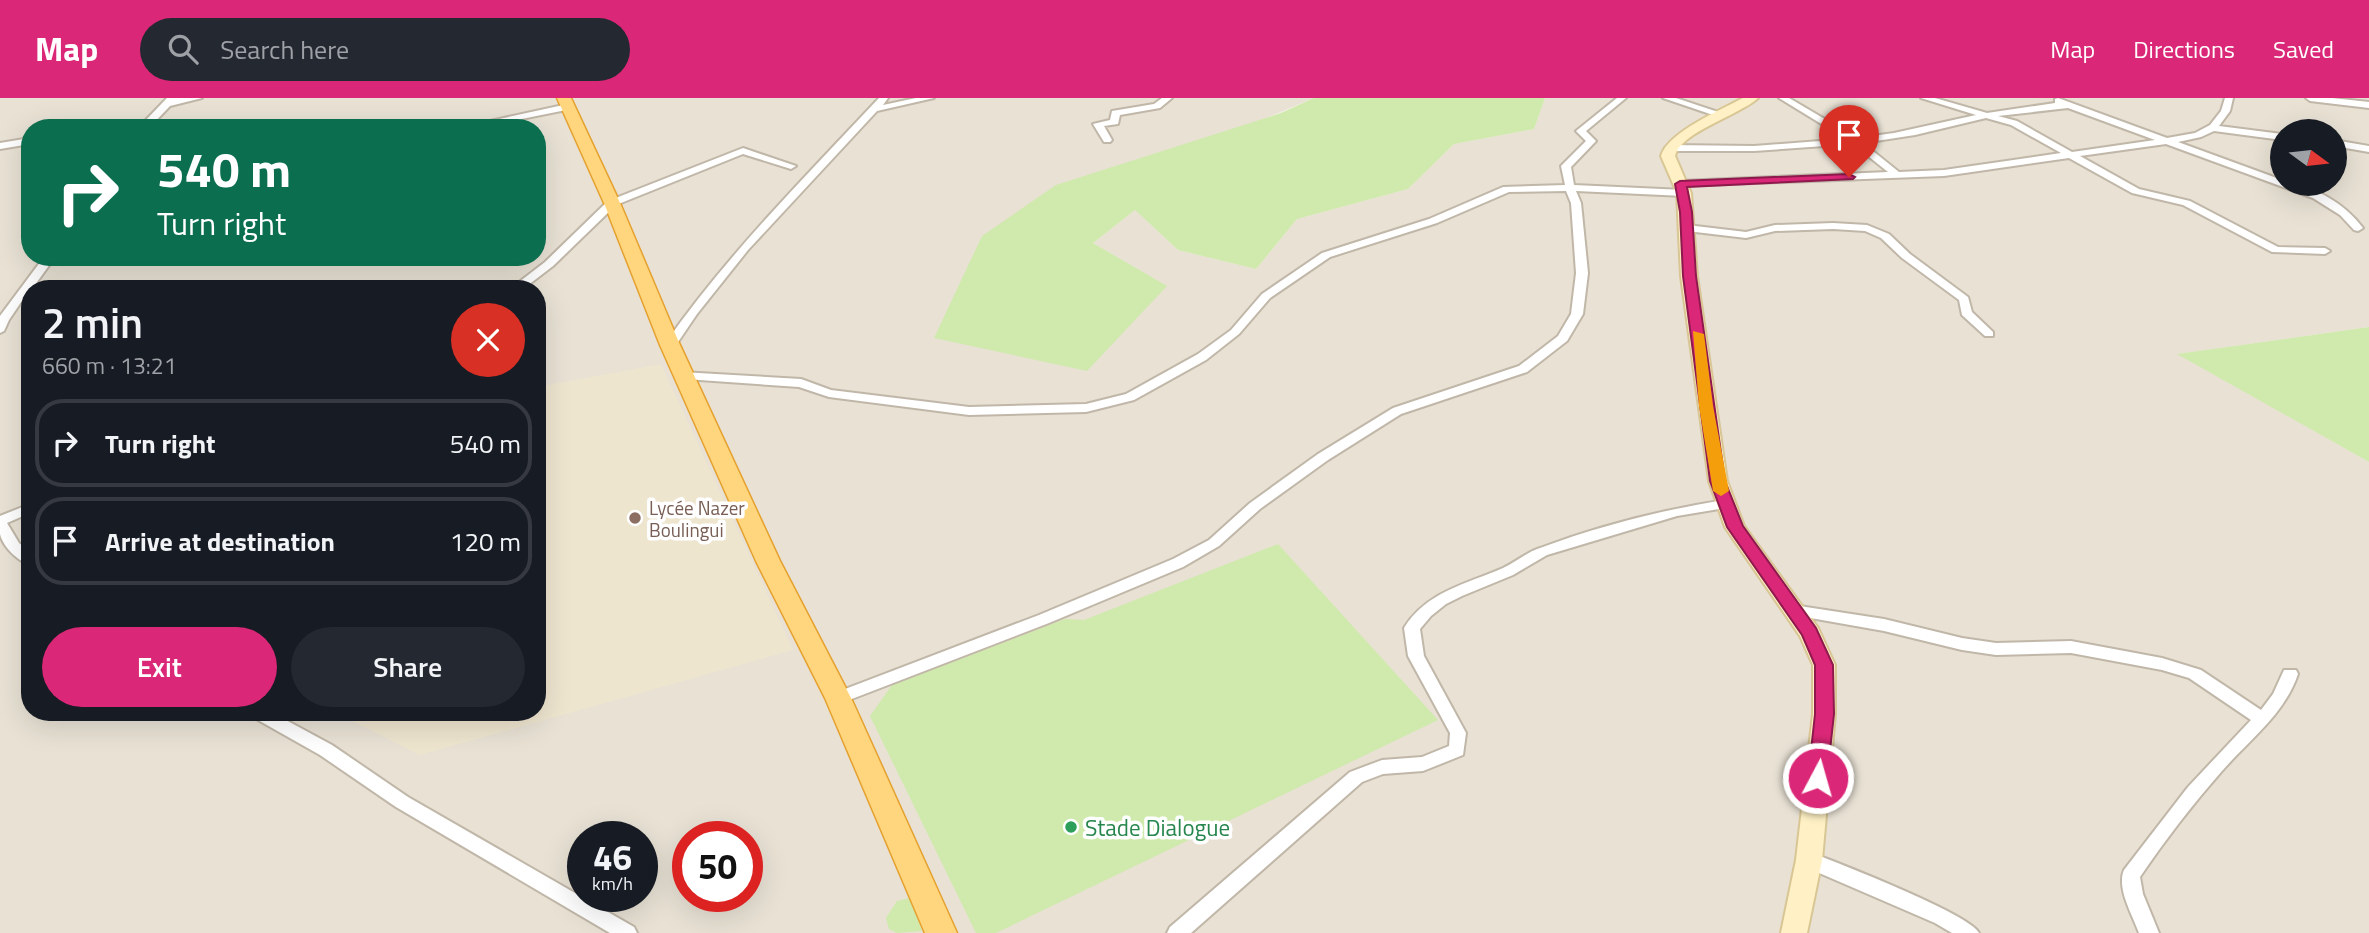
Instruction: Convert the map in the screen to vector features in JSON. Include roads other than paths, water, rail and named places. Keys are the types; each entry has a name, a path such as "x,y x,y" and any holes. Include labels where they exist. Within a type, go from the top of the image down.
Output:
{"highway":[{"path":"566,102 612,203 670,345 768,561 838,698 941,933"}],"main road":[{"path":"1752,98 1670,148 1668,156 1682,189 1689,276 1718,481 1735,527 1810,633 1824,665 1824,714 1809,860 1794,933"}],"street":[{"path":"152,119 171,100 198,98"},
{"path":"670,345 698,302 741,251 884,98"},
{"path":"874,109 930,98"},
{"path":"1107,140 1098,124 1115,122 1115,113 1157,106 1168,98"},
{"path":"838,698 1044,619 1178,563 1214,543 1255,506 1323,457 1397,411 1523,369 1563,338 1577,314 1582,274 1576,203 1566,166 1591,141 1581,131 1622,98"},
{"path":"1667,98 1722,115"},
{"path":"1783,98 1852,139 1897,175"},
{"path":"1926,98 1995,116 2029,131 2066,155 2136,191 2186,203 2276,250 2325,251"},
{"path":"2050,98 2270,178"},
{"path":"685,375 801,383 830,393 969,411 1086,408 1139,393 1202,357 1235,332 1266,296 1326,255 1433,222 1507,189 1682,189 1944,173 2196,136 2214,128 2224,118 2228,98"},
{"path":"2310,98 2369,105"},
{"path":"498,119 566,102"},
{"path":"1670,148 1719,150 1892,136 2037,105 2067,105"},
{"path":"2214,128 2270,136"},
{"path":"0,146 21,142"},
{"path":"2347,146 2369,149"},
{"path":"546,266 612,203 743,151 790,166"},
{"path":"2316,196 2358,228"},
{"path":"1687,228 1746,235 1774,228 1867,228 1885,236 1906,256 1964,299 1966,313 1989,334"},
{"path":"33,280 43,266"},
{"path":"527,280 545,266"},
{"path":"0,329 21,295"},
{"path":"0,304 16,302"},
{"path":"1177,933 1356,777 1382,767 1423,764 1457,750 1458,733 1416,656 1412,628 1425,608 1447,595 1526,565 1542,552 1676,512 1726,504"},
{"path":"21,512 0,522 14,546 21,552"},
{"path":"1793,610 1884,625 1962,645 1996,649 2071,647 2162,664 2195,674 2262,719"},
{"path":"2149,933 2134,894 2131,876 2155,838 2219,763 2262,719 2288,684 2290,674"},
{"path":"273,721 326,751 402,802 627,933"},
{"path":"1809,860 1942,916 1969,933"}],"place":[{"name":"Lycée Nazer Boulingui","path":"635,518"},
{"name":"Stade Dialogue","path":"1071,827"}]}
